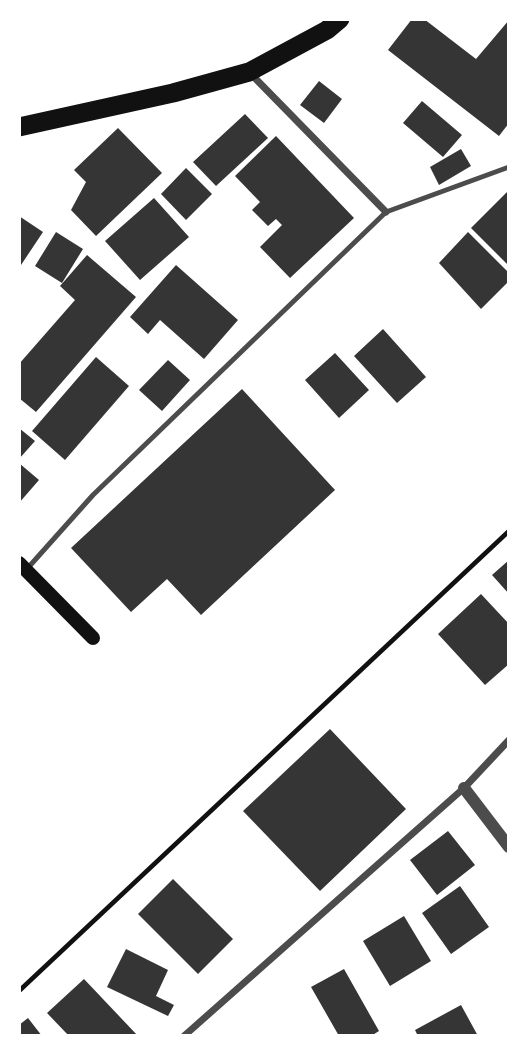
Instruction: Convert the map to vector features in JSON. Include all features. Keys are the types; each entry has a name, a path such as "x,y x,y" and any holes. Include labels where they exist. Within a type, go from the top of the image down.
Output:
{"highway":[{"path":"19,127 173,93 249,72 327,30 340,19"}],"main road":[{"path":"22,570 93,638"}],"street":[{"path":"249,72 386,212"},
{"path":"184,1036 464,788 509,740"},
{"path":"464,788 509,847"}],"lane":[{"path":"22,570 93,495 386,212 509,167"}],"path":[{"path":"19,991 509,531"}],"building":[{"path":"412,19 424,19 476,59 509,20 509,123 499,136 388,50"},
{"path":"319,81 342,99 324,123 300,105"},
{"path":"422,101 462,135 443,157 403,123"},
{"path":"245,114 268,138 216,186 193,162"},
{"path":"118,128 162,173 96,236 71,210 86,182 74,170"},
{"path":"276,136 354,218 290,278 260,247 282,225 276,219 268,226 252,210 260,202 235,176"},
{"path":"461,149 471,166 439,185 430,167"},
{"path":"186,168 212,194 186,220 161,194"},
{"path":"509,190 509,266 471,228"},
{"path":"154,198 189,237 140,280 105,241"},
{"path":"19,216 43,232 19,268"},
{"path":"56,232 83,249 62,283 35,266"},
{"path":"468,232 509,273 509,281 481,309 439,263"},
{"path":"87,255 136,297 36,412 19,398 19,364 75,300 60,286"},
{"path":"176,265 238,320 204,359 160,320 148,334 130,317"},
{"path":"383,329 426,377 397,403 354,356"},
{"path":"335,353 369,390 339,418 305,380"},
{"path":"96,357 129,386 65,460 32,431"},
{"path":"168,360 190,380 162,411 139,390"},
{"path":"242,389 335,490 201,615 167,579 131,612 71,548"},
{"path":"19,428 35,441 19,459"},
{"path":"19,463 39,480 19,503"},
{"path":"509,560 509,594 492,575"},
{"path":"481,594 509,624 509,664 485,685 438,634"},
{"path":"330,729 406,809 320,891 243,811"},
{"path":"448,831 475,865 437,895 410,860"},
{"path":"173,879 233,939 198,974 138,914"},
{"path":"460,886 489,927 451,954 422,913"},
{"path":"404,916 431,961 390,986 363,941"},
{"path":"126,949 168,970 156,996 174,1005 168,1016 107,987"},
{"path":"344,969 379,1031 371,1036 339,1036 311,987"},
{"path":"84,979 138,1036 69,1036 47,1013"},
{"path":"461,1005 478,1036 418,1036 415,1030"},
{"path":"28,1018 42,1036 19,1036 19,1025"}]}
